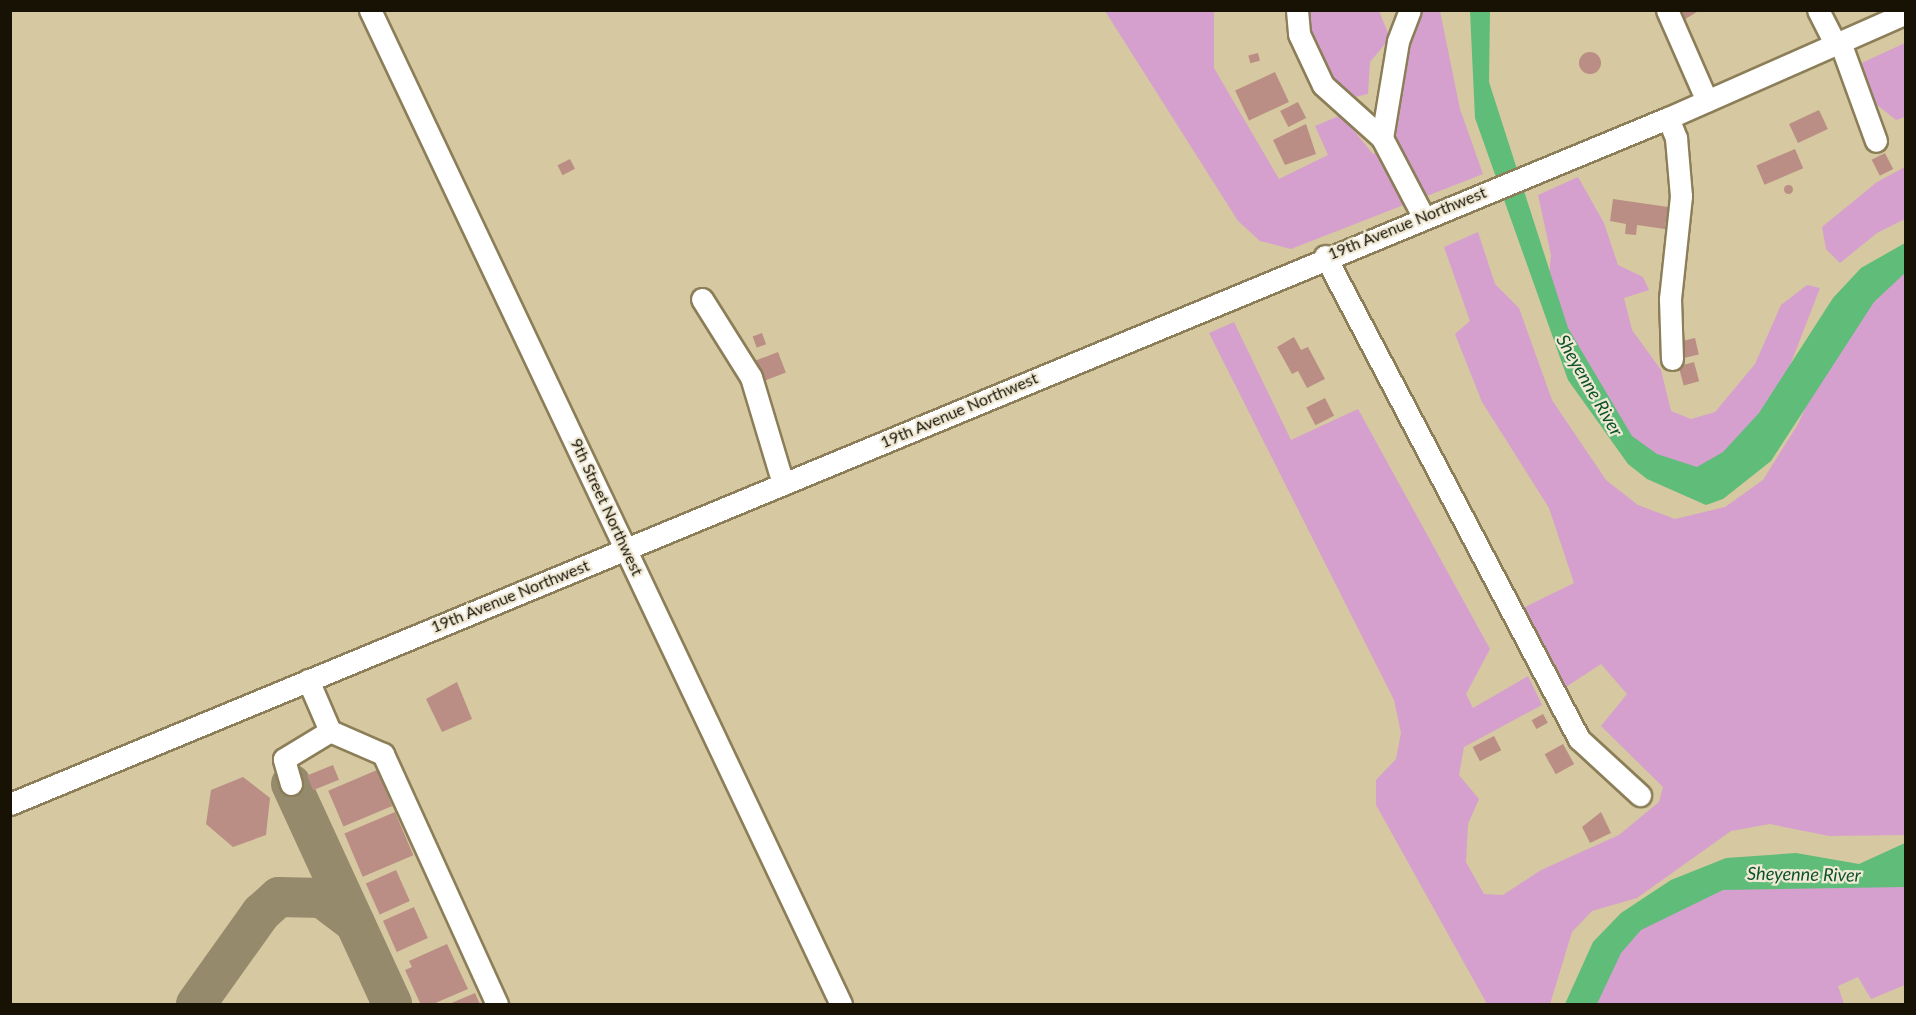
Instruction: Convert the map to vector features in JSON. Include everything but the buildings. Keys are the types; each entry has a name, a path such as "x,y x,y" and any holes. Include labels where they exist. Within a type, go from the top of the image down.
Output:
{"street":[{"name":"9th Street Northwest","path":"370,10 627,548 841,1005"},
{"path":"1297,10 1299,34 1323,85 1382,138 1423,216"},
{"path":"1382,138 1398,41 1410,10"},
{"path":"1667,10 1707,101"},
{"path":"1818,10 1838,43 1876,141"},
{"name":"19th Avenue Northwest","path":"10,804 783,484 1325,256 1668,118 1905,13"},
{"path":"1668,118 1677,138 1681,196 1670,299 1672,359"},
{"path":"1325,256 1579,739 1640,795"},
{"path":"702,299 751,377 783,484"},
{"path":"308,680 330,731 382,754 497,1005"},
{"path":"291,784 284,759 330,731"}],"shaded area":[{"path":"1105,11 1214,11 1214,68 1279,179 1328,155 1315,126 1341,115 1373,154 1392,144 1394,97 1415,11 1440,11 1460,109 1483,174 1291,249 1260,241 1238,221"},
{"path":"1306,11 1379,11 1390,38 1370,62 1368,94 1346,99 1324,79 1307,39"},
{"path":"1905,43 1905,117 1896,120 1862,93 1853,67"},
{"path":"1905,167 1905,219 1877,233 1840,263 1826,249 1822,227 1877,182"},
{"path":"1578,177 1604,223 1618,265 1643,277 1649,290 1624,298 1632,330 1661,370 1671,411 1691,419 1715,412 1755,364 1781,305 1807,285 1820,288 1765,430 1733,465 1673,478 1607,423 1547,301 1551,255 1538,195"},
{"path":"1478,232 1495,284 1519,308 1552,400 1606,480 1638,505 1675,519 1725,507 1763,480 1798,424 1825,363 1905,259 1905,835 1829,836 1770,824 1731,831 1637,898 1592,911 1572,932 1550,1004 1487,1004 1376,805 1376,780 1396,759 1401,733 1394,700 1209,333 1234,322 1291,440 1358,409 1490,649 1466,694 1473,708 1528,676 1542,705 1464,747 1459,775 1479,799 1468,824 1466,862 1484,894 1503,895 1541,870 1619,835 1659,802 1663,787 1601,726 1627,694 1601,664 1563,689 1521,609 1574,583 1549,508 1482,402 1455,334 1470,321 1444,247"},
{"path":"1905,879 1905,985 1871,999 1858,977 1838,986 1844,1004 1577,1004 1599,953 1691,885"}],"water":[{"name":"Sheyenne River","path":"1470,11 1490,11 1489,82 1568,328 1632,436 1657,454 1697,467 1723,452 1759,413 1833,298 1861,268 1905,243 1905,273 1874,302 1771,461 1723,499 1706,505 1647,479 1628,464 1568,380 1475,118"},
{"name":"Sheyenne River","path":"1905,843 1905,887 1723,890 1641,930 1621,953 1597,1004 1565,1004 1593,942 1621,913 1671,880 1726,858 1796,853 1859,864"}],"taxiway":[{"path":"291,784 392,1004"},
{"path":"196,1004 261,913 279,897 322,898 355,923"}]}
